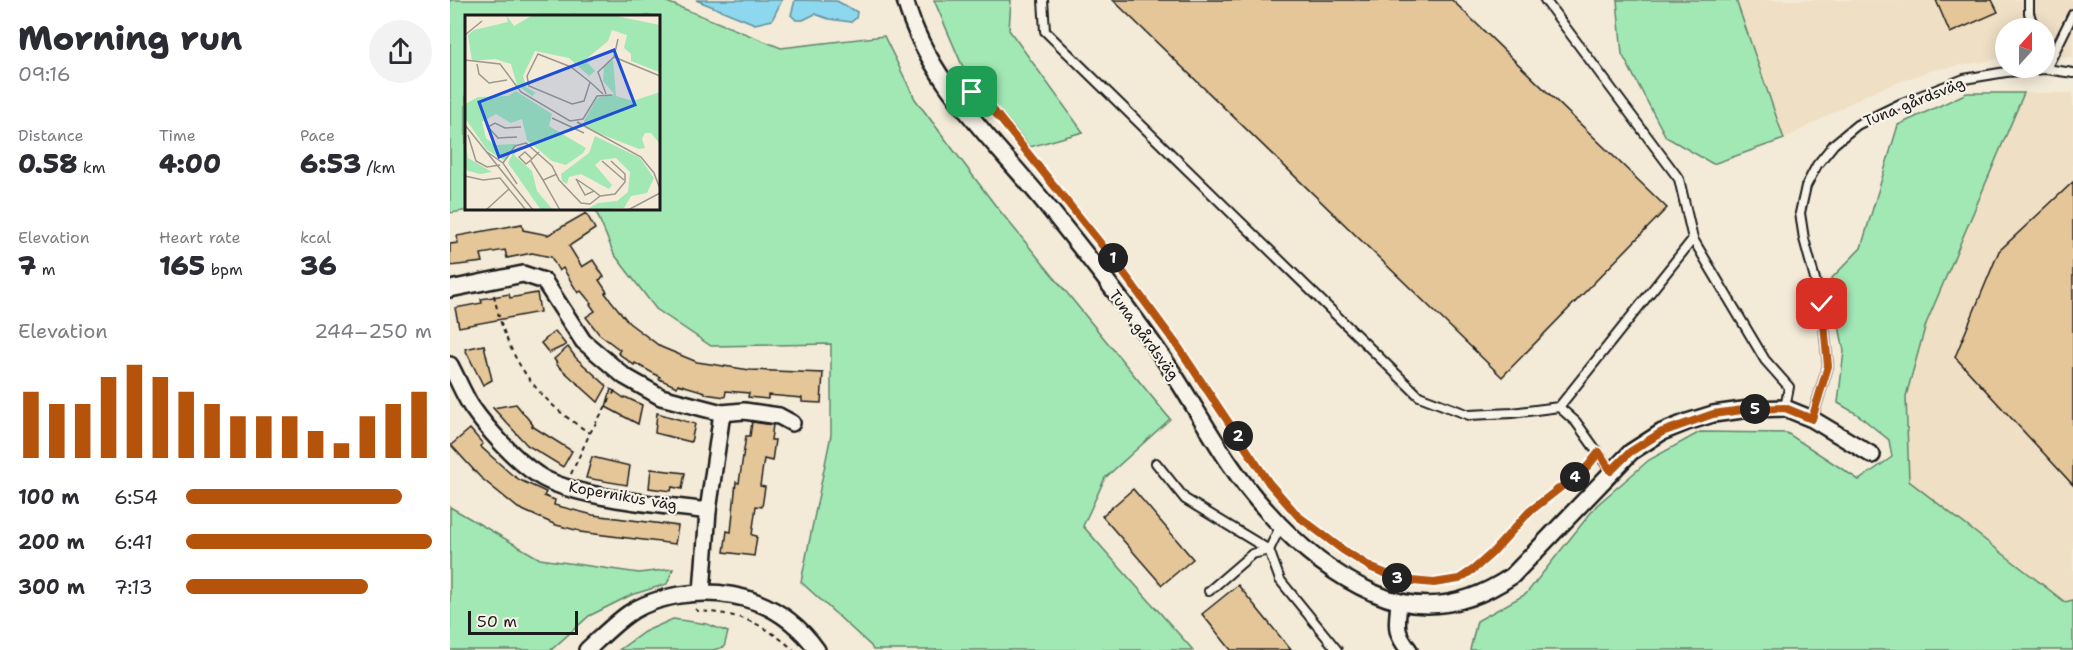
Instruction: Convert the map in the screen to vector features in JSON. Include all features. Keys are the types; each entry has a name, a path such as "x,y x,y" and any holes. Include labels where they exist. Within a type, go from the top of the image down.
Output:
{"street":[{"name":"Tuna gårdsväg","path":"905,0 908,13 929,59 950,93 1044,201 1119,298 1161,355 1244,484 1281,525 1330,568 1373,593 1399,603 1425,605 1454,603 1494,588 1512,576 1630,452 1647,441 1687,422 1713,414 1750,409 1785,408 1812,419 1872,455"},
{"path":"450,289 523,274 544,281 583,341 624,376 662,397 722,413 744,411 779,416 792,423"},
{"name":"Kopernikus väg","path":"450,365 471,406 508,450 539,476 565,487 708,511"},
{"path":"702,592 708,511 722,413"},
{"path":"587,650 629,613 654,601 702,592 726,593 762,605 780,614 798,629 817,650"},
{"path":"1399,603 1397,624 1399,638 1409,650"}],"lane":[{"path":"1043,0 1045,31 1419,396 1469,415 1512,413 1559,407 1694,239"},
{"path":"1545,0 1679,179 1694,239 1766,360 1789,387 1785,408"},
{"path":"2029,0 2031,18"},
{"path":"2055,48 2072,18"},
{"name":"Tuna gårdsväg","path":"2055,68 2073,73"},
{"name":"Tuna gårdsväg","path":"1812,419 1828,366 1822,304 1804,239 1800,213 1806,186 1817,165 1834,144 1857,125 1902,103 1964,79 1995,74"},
{"path":"1559,407 1576,422 1611,471"},
{"path":"1156,464 1185,499 1269,550 1280,580 1337,650"},
{"path":"1269,550 1281,525"},
{"path":"1209,591 1252,554 1269,550"}],"path":[{"path":"972,92 989,105 1114,260 1179,348 1269,483 1298,516 1343,550 1372,568 1412,581 1434,583 1459,579 1492,553 1529,512 1588,466 1599,452"},
{"path":"491,281 499,323 512,353 528,379 568,419 590,433"},
{"path":"565,487 590,433 624,376"},
{"path":"690,606 698,611 728,614 751,620 794,650"}],"shaded area":[{"path":"1736,0 2073,0 2073,57 2055,56 2055,18 1995,18 1995,60 1932,70 1869,93 1784,139"},
{"path":"2024,93 2073,93 2073,600 2065,602 1909,481 1906,396 1926,324"}],"green space":[{"path":"450,0 662,0 781,48 884,36 915,99 995,205 1170,419 1105,478 1083,526 1193,650 873,650 801,582 831,435 831,344 711,346 656,309 614,254 595,210 660,210 660,15 465,15 465,210 470,210 450,213"},
{"path":"934,0 1011,0 1009,30 1083,132 1030,147 962,65"},
{"path":"1617,0 1736,0 1784,139 1713,164 1666,137 1622,54"},
{"path":"1967,93 2024,93 1926,324 1906,396 1909,481 2065,602 2073,600 2073,650 1470,650 1477,621 1526,594 1597,505 1649,460 1700,432 1787,433 1859,480 1892,457 1889,440 1857,414 1838,403 1844,351 1830,280 1861,248 1898,125"},
{"path":"450,507 540,559 639,573 673,569 667,584 631,595 589,616 551,650 450,650"},
{"path":"673,619 707,624 728,632 724,647 713,650 619,650 644,632"}],"water":[{"path":"696,0 782,0 772,20 755,24"},
{"path":"795,0 837,1 857,12 856,18 851,22 829,19 815,14 803,20 796,20 791,15"}],"building":[{"path":"1113,0 1452,0 1667,208 1502,377"},
{"path":"1936,0 1992,0 1998,12 1950,33"},
{"path":"2073,182 2073,485 1955,357 1999,251"},
{"path":"586,213 595,229 569,246 582,267 593,260 604,277 599,280 607,292 605,293 629,323 661,347 697,362 750,370 823,373 821,403 802,402 802,398 768,395 768,399 748,397 749,393 726,391 725,397 705,394 705,392 678,384 677,387 659,379 660,377 635,363 634,365 618,353 620,350 599,334 586,317 595,311 591,303 581,291 578,293 563,268 559,271 551,257 532,253 507,258 505,250 481,254 483,262 450,266 450,244 458,243 457,236 522,224 523,230 548,235"},
{"path":"537,293 540,312 459,327 455,308 482,303 481,299 509,294 510,298"},
{"path":"555,331 566,345 549,353 541,343"},
{"path":"484,345 492,380 483,385 465,349"},
{"path":"568,347 576,358 607,386 598,402 556,364 554,359"},
{"path":"611,389 624,398 642,405 638,424 606,407"},
{"path":"516,404 532,426 572,451 563,467 527,445 493,408"},
{"path":"657,413 695,424 691,442 655,433"},
{"path":"752,422 773,425 771,440 775,440 772,461 764,459 760,486 765,487 762,507 756,506 752,535 757,536 754,556 724,552 727,531 731,532 736,482 739,483 746,436 750,436"},
{"path":"470,429 483,444 480,446 511,474 546,492 544,496 555,500 554,505 593,515 678,526 675,544 580,532 556,525 518,508 480,477 451,445"},
{"path":"592,457 630,466 627,485 586,478"},
{"path":"651,469 685,473 682,489 672,487 671,491 649,488"},
{"path":"1133,489 1193,559 1162,585 1102,516"},
{"path":"1238,585 1291,650 1231,650 1202,614"}],"route":[{"path":"972,92 989,105 1114,260 1179,348 1269,483 1298,516 1314,529 1372,568 1397,578 1434,583 1459,579 1492,553 1529,512 1588,466 1599,452 1611,471 1630,452 1662,432 1713,414 1750,409 1785,408 1812,419 1828,366 1822,304"}]}
